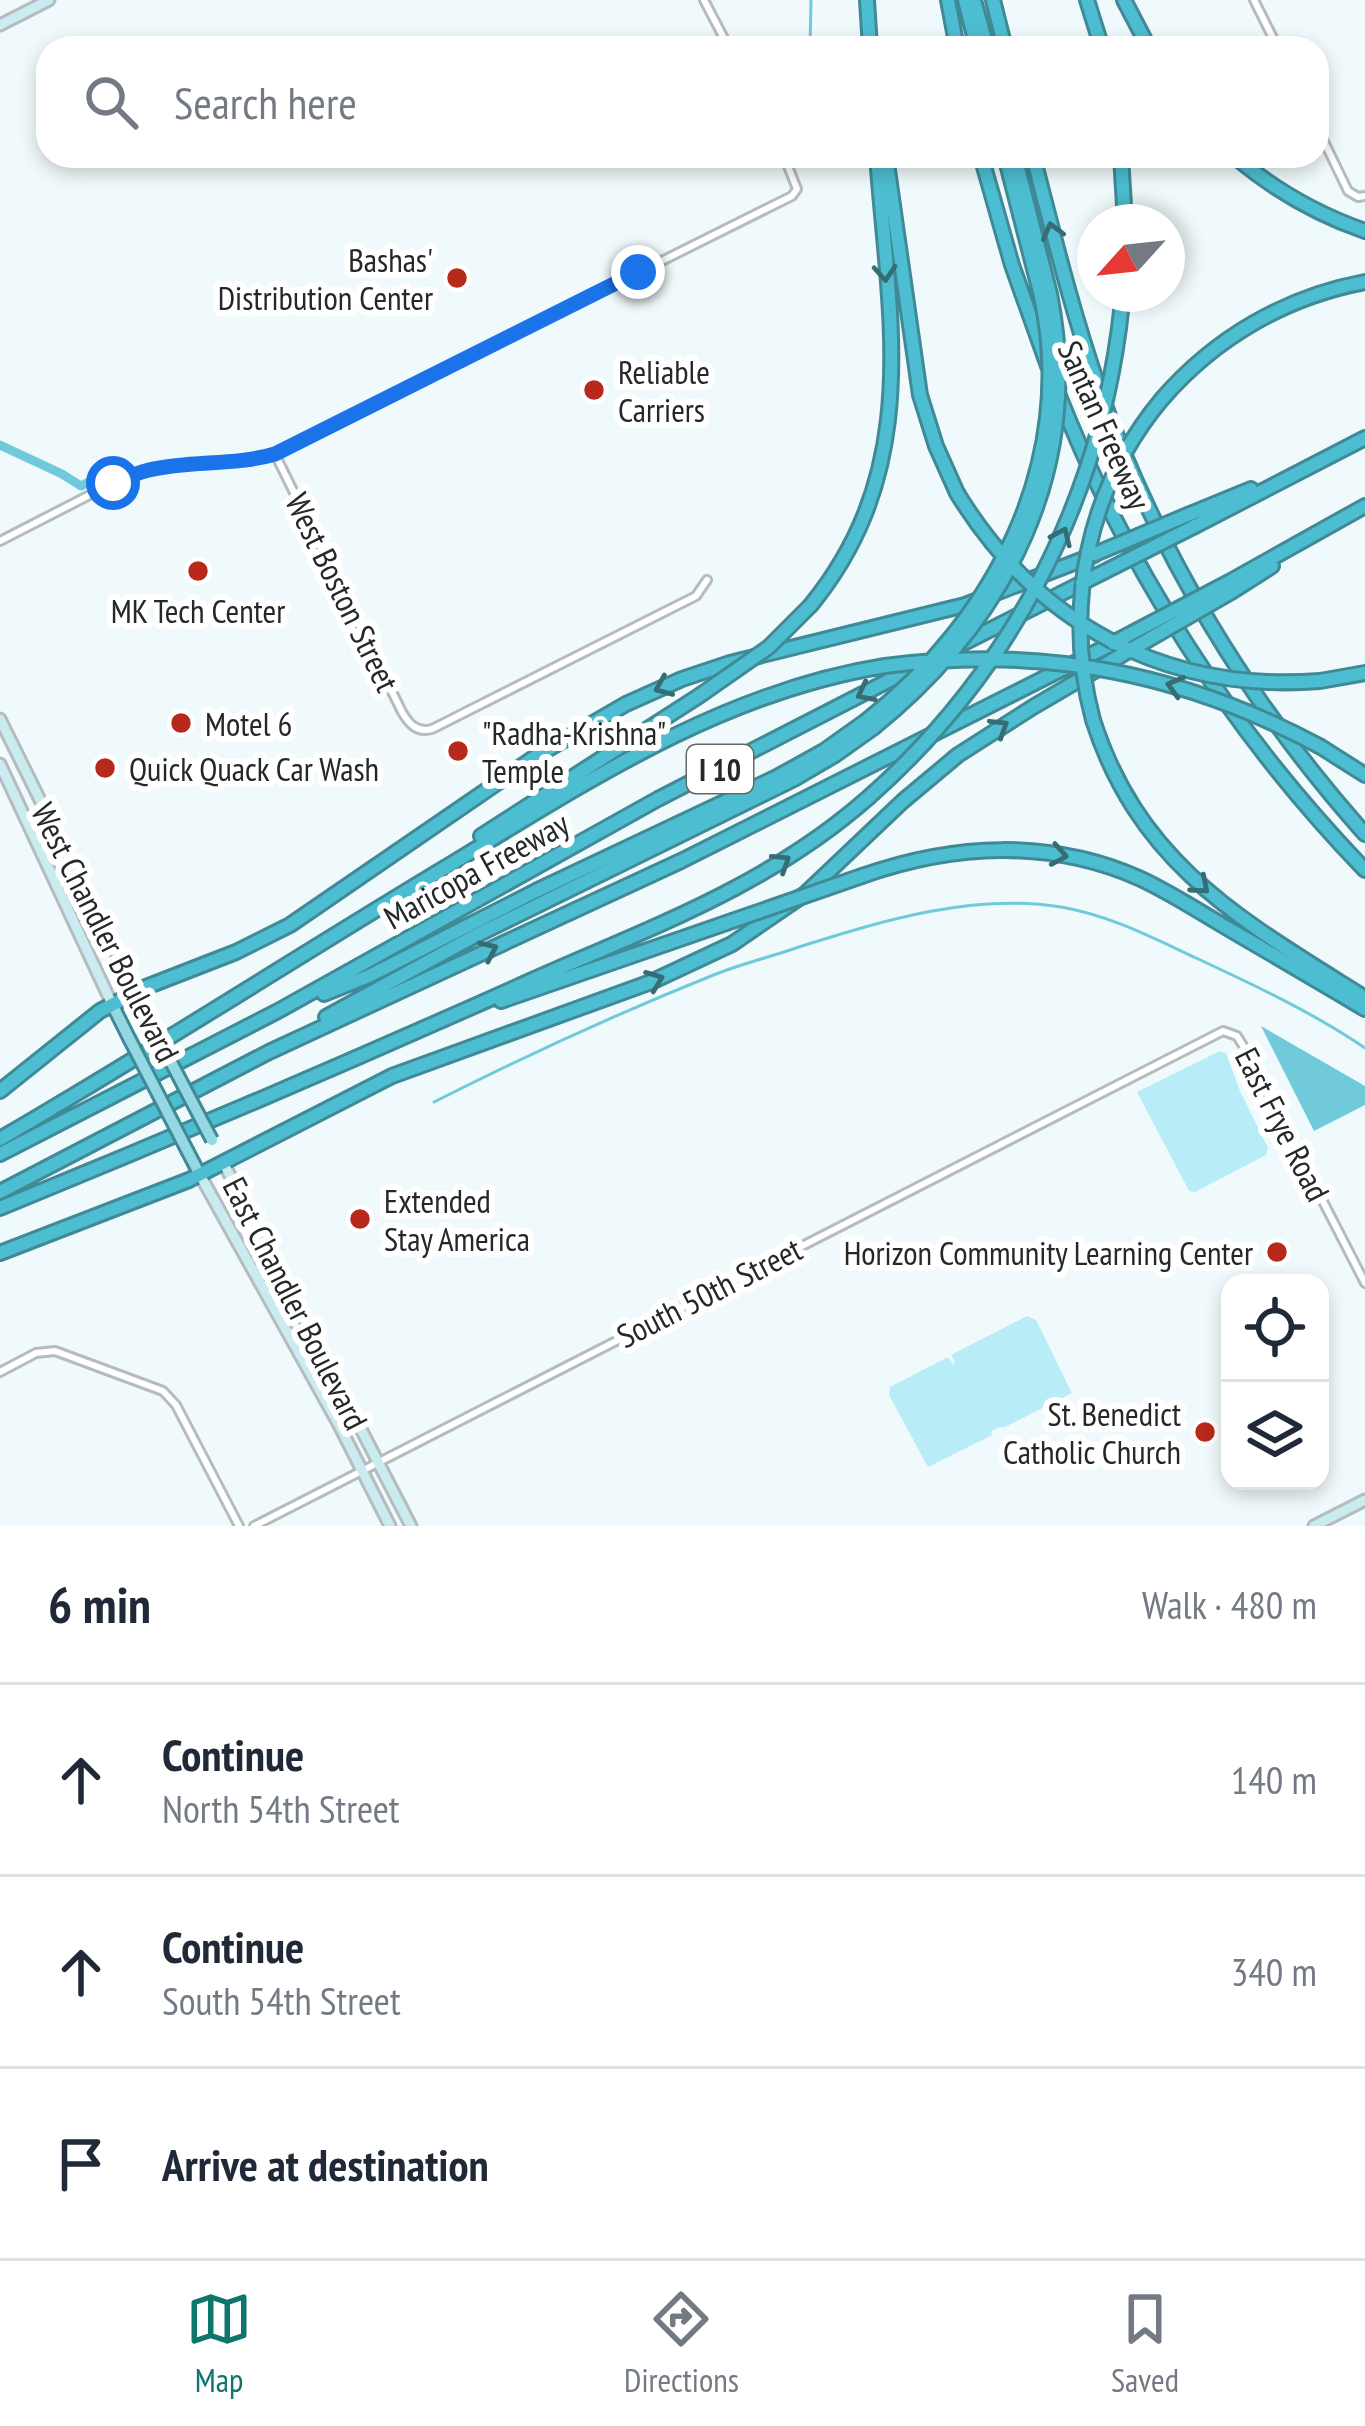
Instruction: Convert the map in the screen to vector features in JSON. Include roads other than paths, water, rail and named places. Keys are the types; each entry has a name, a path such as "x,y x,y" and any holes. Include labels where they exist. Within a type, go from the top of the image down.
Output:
{"highway":[{"path":"867,0 869,36"},
{"path":"948,0 955,36"},
{"path":"965,0 974,36"},
{"path":"974,0 984,36"},
{"path":"992,0 1002,36"},
{"path":"1088,0 1098,36"},
{"path":"1124,0 1143,36"},
{"path":"392,899 438,863 769,647 811,605 836,571 863,520 887,437 891,364 883,168"},
{"path":"884,168 920,395 936,446 958,493 985,534 1028,582 1102,637 1155,661 1212,676 1267,682 1365,674"},
{"name":"Santan Freeway","path":"984,168 1047,365 1090,469 1145,575 1240,721 1365,870"},
{"path":"268,1052 364,994 836,755 909,698 965,637 1015,559 1036,511 1055,436 1058,340 1009,168"},
{"path":"278,1011 369,976 777,777 866,721 917,676 966,619 1001,565 1037,475 1048,417 1046,295 1018,168"},
{"name":"Santan Freeway","path":"1036,168 1076,317 1131,470 1183,575 1258,699 1365,834"},
{"path":"1122,168 1124,204"},
{"path":"1249,168 1302,204 1365,231"},
{"path":"1365,281 1311,296 1255,322 1205,356 1162,399 1111,478 1086,556 1080,600 1084,681 1094,720 1106,756 1150,833 1223,904 1365,998"},
{"path":"0,1208 448,1019 727,894 790,857 869,797 953,712 1035,591 1068,523 1092,454 1108,397 1121,312"},
{"path":"0,1090 100,1011 290,925 555,744 645,694 759,654 964,605 1192,520 1365,438"},
{"name":"I 10","path":"0,1192 268,1052 681,861 1116,650 1365,506"},
{"name":"Maricopa Freeway","path":"0,1154 278,1011 658,799 1082,583 1192,520"},
{"path":"0,1253 200,1175 392,1076 651,982 732,944 805,894 958,755 1116,650"},
{"path":"0,1138 579,787 703,721 802,684 886,666 952,659 1051,661 1122,672 1224,701 1321,747 1365,775"},
{"path":"448,1019 862,876 969,850 1028,850 1126,873 1365,1009"}],"main road":[{"path":"0,25 49,0"},
{"name":"West Chandler Boulevard","path":"0,719 181,1081"},
{"name":"West Chandler Boulevard","path":"0,764 158,1094"},
{"name":"East Chandler Boulevard","path":"181,1081 411,1526"},
{"name":"East Chandler Boulevard","path":"158,1094 390,1526"},
{"path":"1314,1526 1365,1500"}],"street":[{"path":"704,0 722,36"},
{"path":"1254,0 1272,36"},
{"path":"1329,152 1348,191 1361,197"},
{"path":"0,541 145,470 250,461 275,454 792,196 797,189 789,168"},
{"name":"West Boston Street","path":"275,454 402,712 415,728 431,729 696,596 707,580"},
{"name":"East Frye Road","path":"1230,1032 1243,1044 1365,1283"},
{"name":"South 50th Street","path":"254,1526 1160,1061 1215,1034 1230,1032"},
{"path":"0,1372 36,1353 56,1351 163,1391 176,1405 239,1526"}],"waterway":[{"path":"810,36 811,0"},
{"path":"0,445 81,486 108,472"},
{"path":"434,1102 727,970 897,919 995,904 1061,907 1113,921 1261,989 1365,1048"}],"place":[{"name":"Bashas' Distribution Center","path":"457,278"},
{"name":"Reliable Carriers","path":"594,390"},
{"name":"MK Tech Center","path":"198,571"},
{"name":"Motel 6","path":"181,723"},
{"name":"\"Radha-Krishna\" Temple","path":"458,751"},
{"name":"Quick Quack Car Wash","path":"105,768"},
{"name":"Extended Stay America","path":"360,1219"},
{"name":"Horizon Community Learning Center","path":"1277,1252"},
{"name":"St. Benedict Catholic Church","path":"1205,1432"}]}
